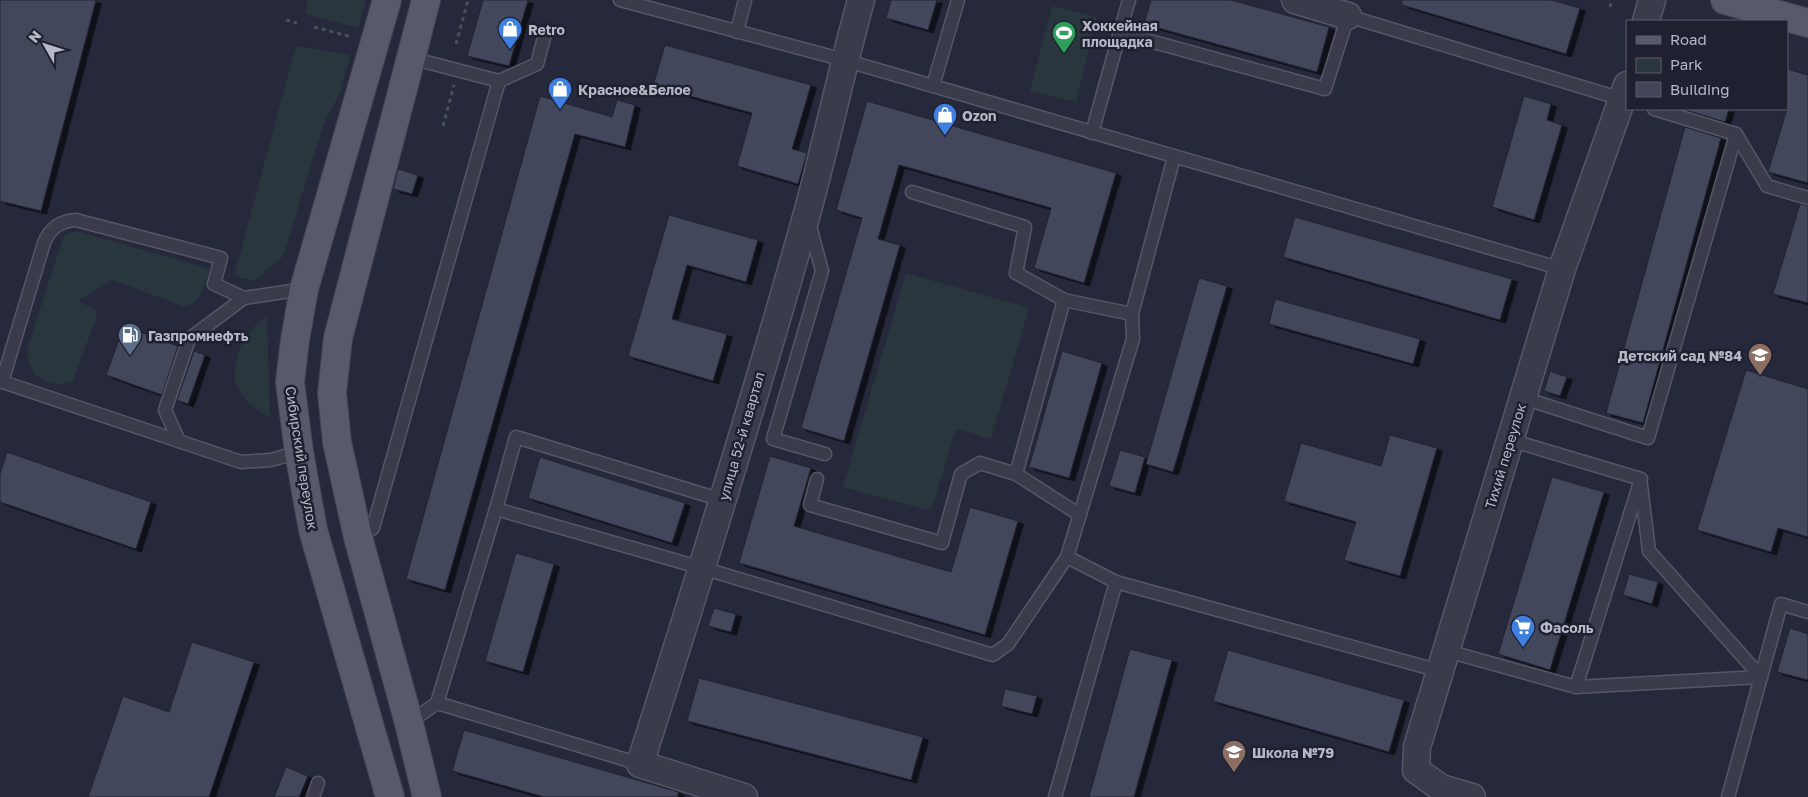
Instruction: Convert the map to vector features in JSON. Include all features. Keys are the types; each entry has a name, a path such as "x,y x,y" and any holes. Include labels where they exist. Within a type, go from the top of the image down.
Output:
{"main road":[{"name":"Сибирский переулок","path":"387,0 304,289 290,382 299,452 313,530 390,797"},
{"path":"426,0 338,338 332,393 337,442 358,537 409,723 427,797"},
{"path":"1724,0 1808,23"},
{"path":"299,452 337,442"}],"street":[{"name":"улица 52-й квартал","path":"640,764 702,568 807,215 844,60 861,0"},
{"path":"1295,0 1348,16"},
{"path":"1646,20 1652,0"},
{"name":"Тихий переулок","path":"1472,797 1441,788 1416,770 1417,747 1562,269 1625,95"},
{"path":"640,764 744,797"}],"lane":[{"path":"620,0 844,60 1562,269"},
{"path":"737,32 745,0"},
{"path":"933,86 958,0"},
{"path":"1092,133 1130,0"},
{"path":"1121,33 1325,89 1348,16 1625,95"},
{"path":"411,58 499,80 537,64 545,34"},
{"path":"358,537 373,528 499,80"},
{"path":"1657,110 1736,134 1768,186 1808,198"},
{"path":"1523,398 1648,438 1736,134"},
{"path":"496,509 993,655 1008,644 1067,557 1133,339 1132,314 1174,157"},
{"path":"912,192 1025,227 1016,273 1064,300 1132,314"},
{"path":"807,215 822,271 773,439 825,454"},
{"path":"244,298 214,284 221,258 76,220 62,223 50,231 44,243 1,382 242,462 271,460 299,452"},
{"path":"179,441 165,410 189,339 244,298 304,289"},
{"path":"1016,474 1064,300"},
{"path":"409,723 437,702 516,437 722,500"},
{"path":"1510,440 1640,479"},
{"path":"817,480 810,505 942,543 961,474 980,463 1016,474 1080,515"},
{"path":"1640,479 1649,551 1761,678"},
{"path":"1576,687 1640,479"},
{"path":"1067,557 1116,582 1443,661 1576,687 1761,678"},
{"path":"1055,797 1116,582"},
{"path":"1728,797 1781,604 1808,612"},
{"path":"437,702 640,764"},
{"path":"313,797 318,783"}],"path":[{"path":"456,44 468,0"},
{"path":"1610,7 1612,0"},
{"path":"286,20 297,23"},
{"path":"314,27 353,38"},
{"path":"444,126 454,84"}],"green space":[{"path":"308,0 366,0 358,28 305,14"},
{"name":"Хоккейная площадка","path":"1052,6 1097,17 1076,102 1030,91"},
{"path":"296,46 350,55 340,93 324,123 283,256 254,281 234,276"},
{"path":"76,231 210,269 198,298 189,305 183,306 112,280 78,301 96,310 96,318 73,381 55,384 41,379 35,374 28,359 27,349 62,241 65,235"},
{"path":"906,273 1029,308 991,439 956,429 931,511 843,487"},
{"path":"267,316 270,418 247,401 236,384 235,376 239,351 245,338"}],"building":[{"path":"0,0 96,0 41,211 0,201"},
{"path":"483,0 528,0 509,66 467,56"},
{"path":"891,0 937,0 928,30 886,18"},
{"path":"1151,0 1231,0 1329,27 1317,72 1144,24"},
{"path":"1402,0 1551,0 1580,8 1566,54 1402,5"},
{"path":"665,45 811,85 792,149 807,153 798,184 737,166 752,113 653,86"},
{"path":"1788,69 1808,75 1808,183 1768,172 1788,110"},
{"path":"540,96 612,117 617,100 635,105 625,147 575,134 445,590 406,579"},
{"path":"1524,96 1551,104 1547,120 1562,125 1534,220 1492,207"},
{"path":"867,101 1116,173 1084,283 1034,268 1051,208 899,165 878,239 900,245 844,441 801,428 862,218 836,210"},
{"path":"1690,110 1729,110 1725,122"},
{"path":"1685,127 1721,138 1643,423 1606,413"},
{"path":"398,169 418,175 412,194 393,189"},
{"path":"1800,204 1808,206 1808,303 1773,294"},
{"path":"669,215 758,240 746,282 687,265 672,319 727,334 713,381 628,356"},
{"path":"1295,217 1512,279 1500,320 1283,257"},
{"path":"1199,278 1227,286 1173,472 1146,464"},
{"path":"1275,299 1420,339 1413,364 1269,324"},
{"path":"124,326 178,346 162,395 106,375"},
{"path":"194,351 205,355 188,404 177,400"},
{"path":"1062,351 1102,363 1069,478 1029,467"},
{"path":"1746,370 1808,389 1808,537 1778,528 1771,552 1697,530"},
{"path":"1550,371 1567,377 1560,396 1544,391"},
{"path":"1390,435 1437,448 1400,576 1344,560 1356,522 1284,501 1301,443 1381,466"},
{"path":"1120,450 1145,457 1135,493 1109,486"},
{"path":"7,452 151,502 136,549 0,502 0,474"},
{"path":"770,456 811,468 794,526 951,572 970,507 1018,521 985,635 739,563"},
{"path":"540,457 685,503 672,543 528,498"},
{"path":"1552,477 1604,492 1550,670 1498,654"},
{"path":"516,553 554,564 523,672 485,661"},
{"path":"1629,574 1658,582 1652,604 1623,595"},
{"path":"714,608 736,614 731,632 708,626"},
{"path":"1790,628 1808,634 1808,680 1777,672"},
{"path":"192,642 254,662 209,797 88,797 123,696 169,712"},
{"path":"1130,649 1172,660 1134,797 1089,797"},
{"path":"1228,650 1404,700 1389,752 1213,701"},
{"path":"699,678 923,737 911,780 687,721"},
{"path":"1005,689 1037,696 1032,714 1001,706"},
{"path":"464,730 675,791 678,792 678,797 544,797 452,771"},
{"path":"286,767 308,776 299,797 274,797"}],"place":[{"name":"Retro","path":"510,50"},
{"name":"Хоккейная площадка","path":"1064,54"},
{"name":"Красное&Белое","path":"560,110"},
{"name":"Ozon","path":"945,136"},
{"name":"Газпромнефть","path":"130,356"},
{"name":"Детский сад №84","path":"1760,376"},
{"name":"Фасоль","path":"1523,648"},
{"name":"Школа №79","path":"1234,773"}]}
